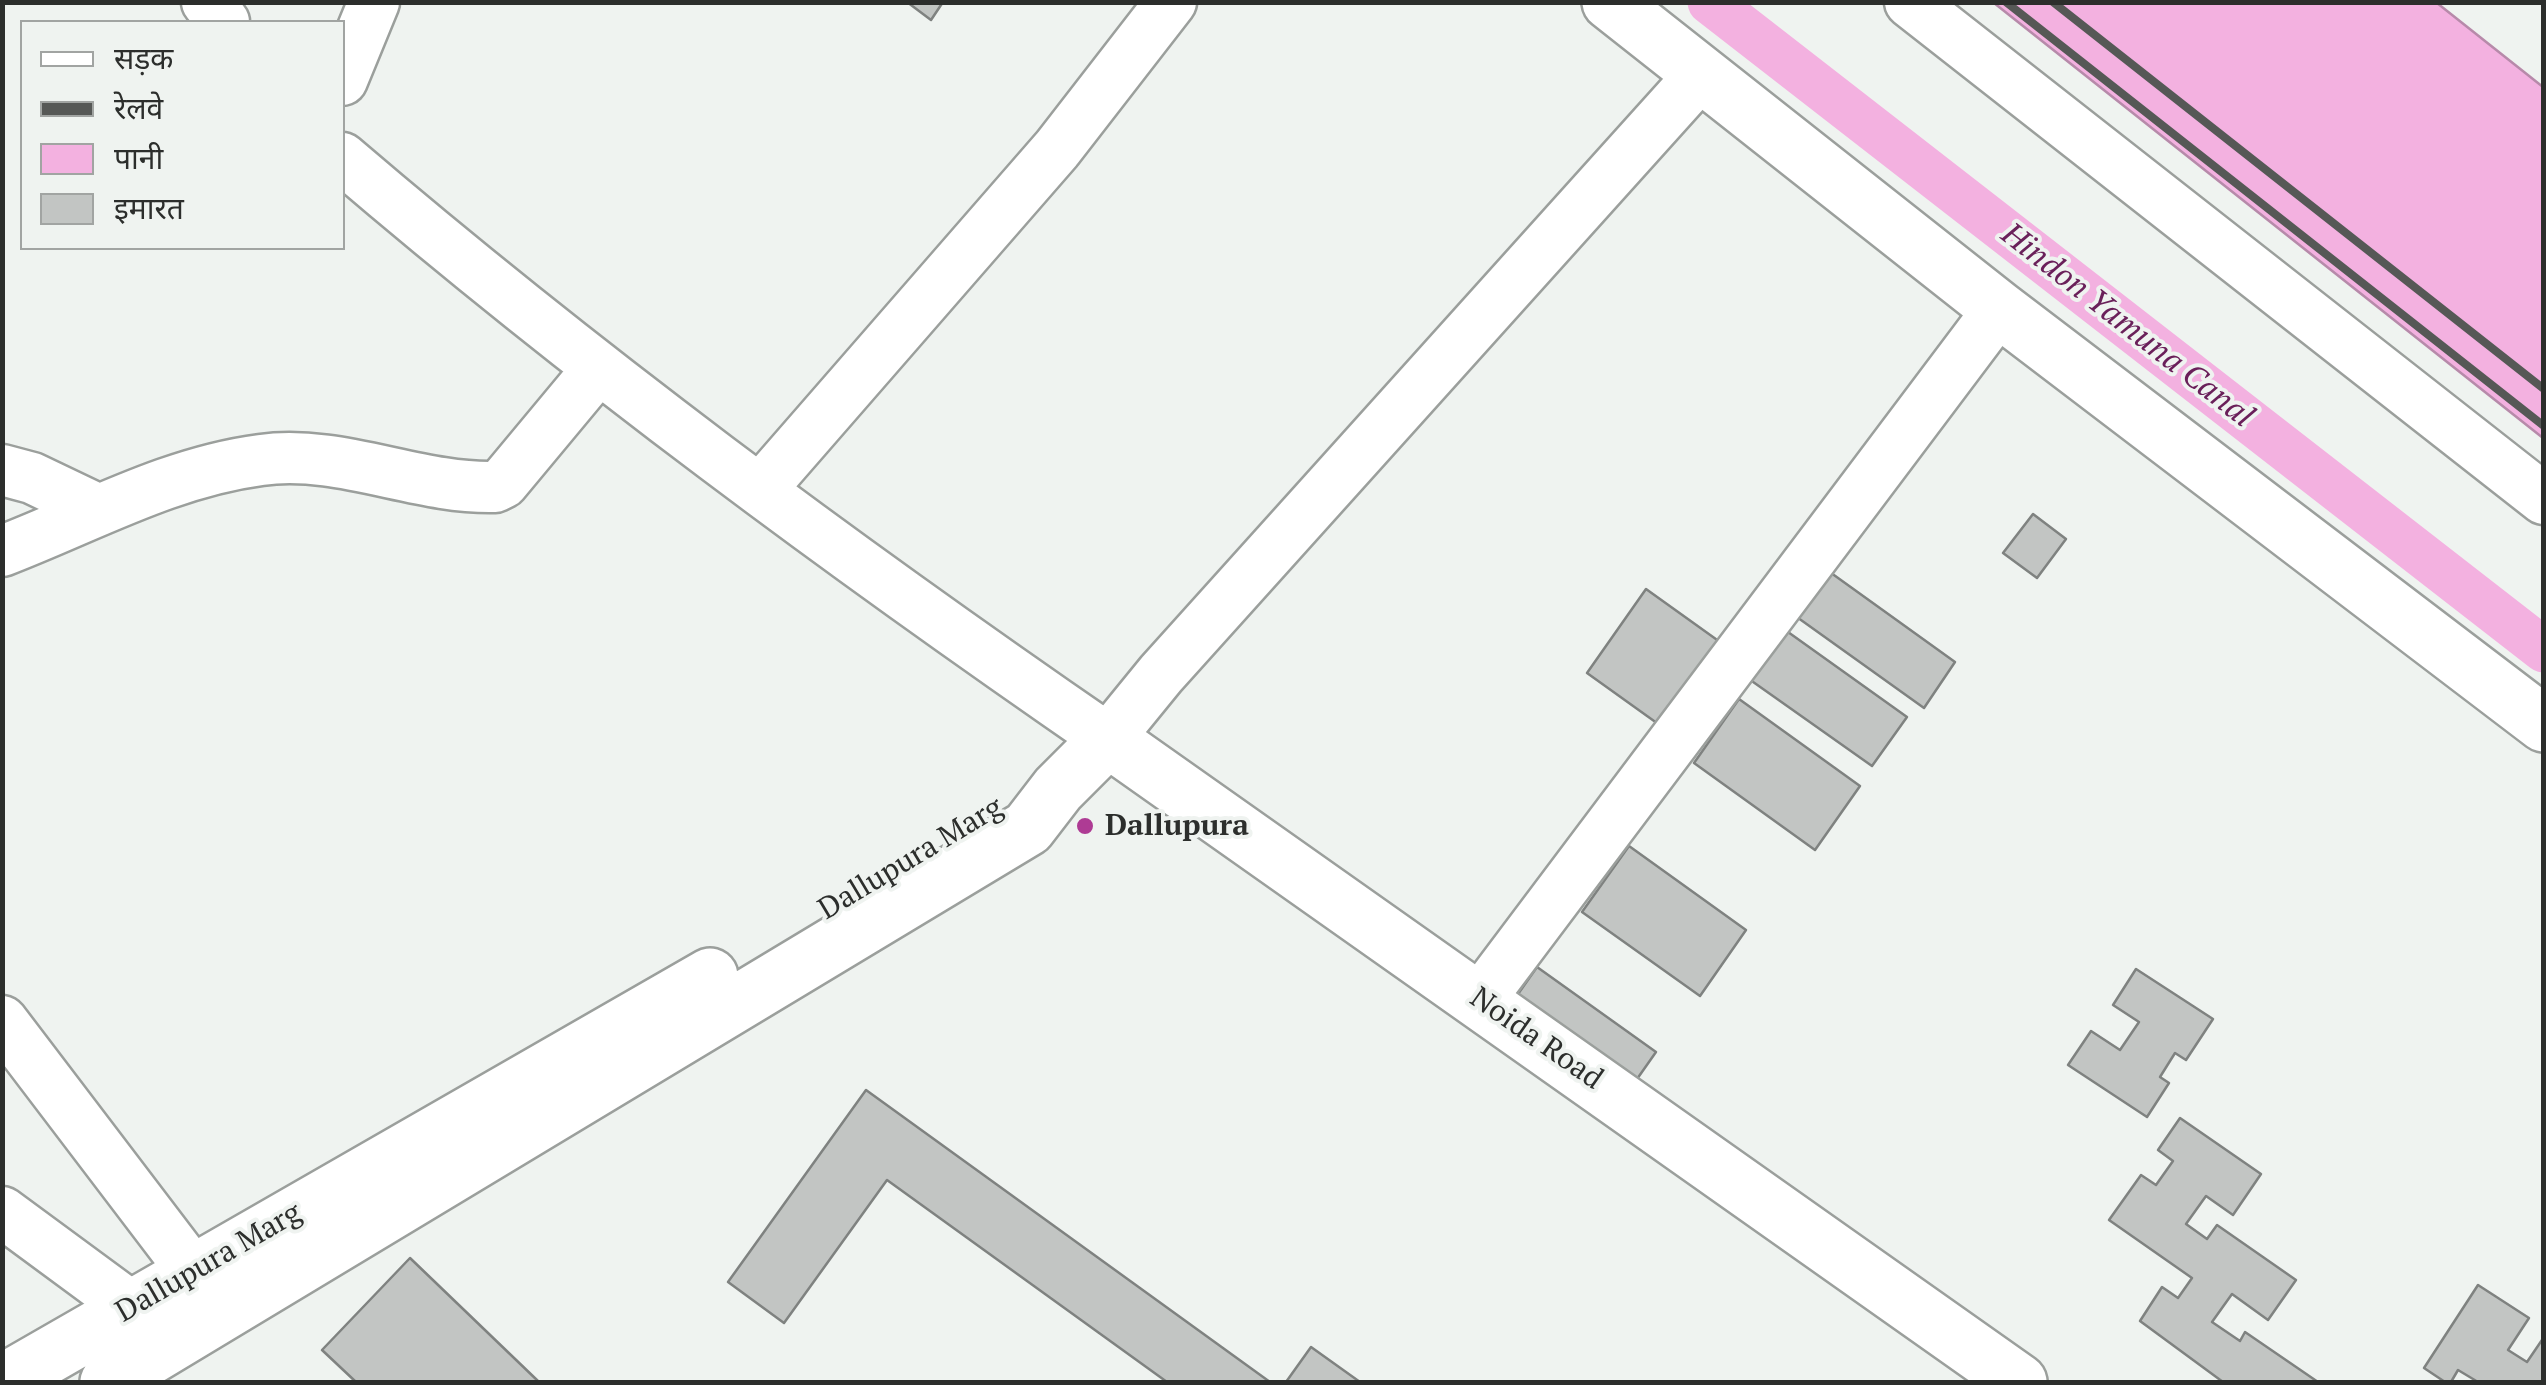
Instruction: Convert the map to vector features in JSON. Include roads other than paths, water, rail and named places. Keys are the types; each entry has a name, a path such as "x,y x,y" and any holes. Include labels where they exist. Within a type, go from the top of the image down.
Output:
{"main road":[{"path":"1610,2 1999,309 2544,724"},
{"path":"1058,789 1108,739"},
{"name":"Noida Road","path":"1108,739 2019,1382"},
{"name":"Dallupura Marg","path":"3,1382 914,860 1007,800 1058,789"},
{"name":"Dallupura Marg","path":"108,1382 1028,828 1058,789"}],"street":[{"path":"345,73 374,2"},
{"path":"760,490 1057,149 1171,2"},
{"path":"1910,2 2544,499"},
{"path":"345,160 597,370 886,586 1108,739 1161,674 1702,73"},
{"path":"1480,999 1999,309"},
{"path":"2,551 152,487 262,459 341,462 495,487 503,483 597,370"},
{"path":"2,470 32,478 99,510"},
{"path":"2,1021 192,1272"},
{"path":"2,1212 131,1307"}],"water":[{"path":"1994,3 2437,3 2543,87 2543,438"}],"waterway":[{"name":"Hindon Yamuna Canal","path":"1710,2 2544,650"}],"railway":[{"path":"2006,2 2544,426"},
{"path":"2053,2 2544,389"}],"place":[{"name":"Dallupura","path":"1085,826"}]}
